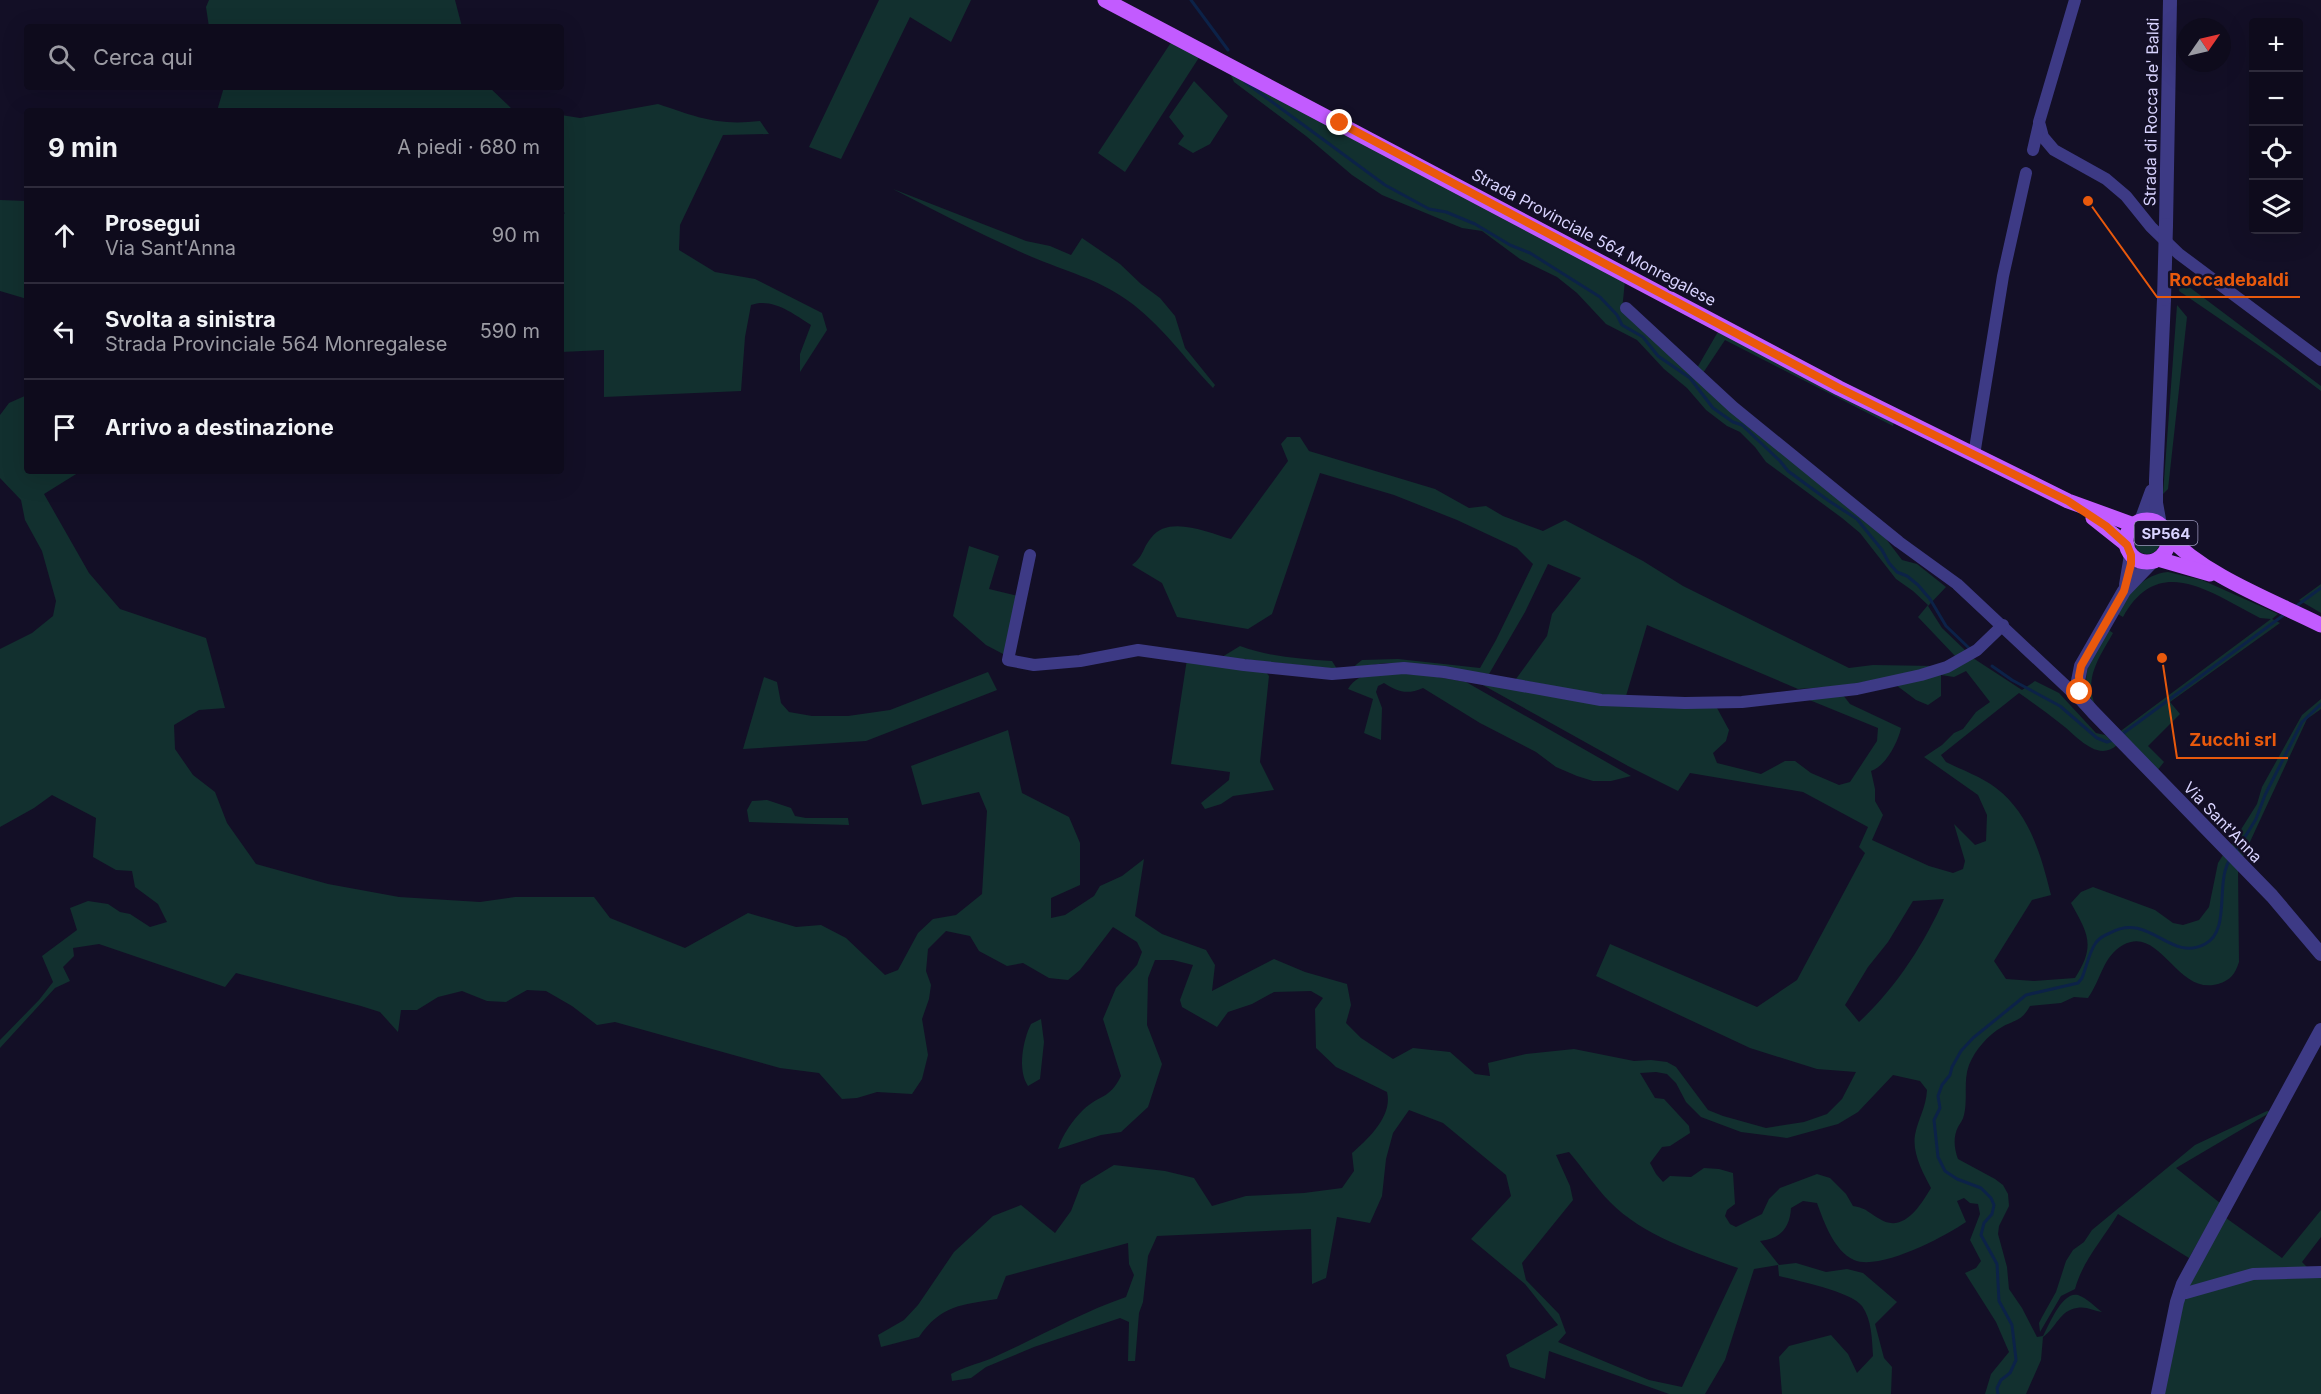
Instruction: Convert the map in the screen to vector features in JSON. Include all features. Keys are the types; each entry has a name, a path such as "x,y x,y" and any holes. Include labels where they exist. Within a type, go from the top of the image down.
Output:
{"main road":[{"name":"Strada Provinciale 564 Monregalese","path":"1105,0 1819,377 2068,501 2106,526 2141,561 2155,560 2228,579"},
{"name":"Strada Provinciale 564 Monregalese","path":"2068,501 2138,523 2155,522 2179,548 2228,579 2321,625"},
{"name":"SP564","path":"2129,550 2128,534 2138,523"},
{"name":"SP564","path":"2155,560 2167,549 2164,530"}],"street":[{"path":"2033,150 2075,0"},
{"name":"Strada di Rocca de' Baldi","path":"2156,480 2164,299 2170,0"},
{"name":"Strada di Rocca de' Baldi","path":"2039,122 2043,137 2055,150 2106,179 2126,196 2151,227 2179,254 2321,360"},
{"path":"1974,455 2003,276 2026,173"},
{"path":"1626,308 1733,407 1899,542 1958,584 2087,706"},
{"path":"2138,523 2156,480"},
{"path":"2156,480 2156,504 2164,530"},
{"name":"Via Sant'Anna","path":"2129,550 2129,577 2124,591 2079,671 2079,687 2087,706 2272,896 2321,954"},
{"path":"1030,555 1008,660 1034,665 1080,661 1138,650 1244,665 1332,674 1404,668 1434,671 1601,700 1685,703 1742,702 1857,688 1921,675 1947,667 1977,650 2003,625"},
{"name":"Via Sant'Anna","path":"2124,591 2155,560"},
{"path":"2158,1394 2179,1293 2321,1030"},
{"path":"2179,1293 2253,1274 2321,1272"}],"green space":[{"path":"209,0 455,0 461,24 209,24 206,7"},
{"path":"879,0 971,0 951,42 910,17 841,159 809,147"},
{"path":"1172,41 1200,56 1125,172 1098,153"},
{"path":"1230,73 1625,281 1622,310 1880,531 1902,560 1917,564 1946,587 1928,606 1942,628 1967,652 1956,657 1918,617 1928,605 1896,579 1860,533 1766,462 1740,432 1727,426 1706,410 1687,388 1664,369 1637,340 1606,324 1577,293 1557,277 1520,259 1482,231 1462,228 1382,195 1352,175 1306,136 1234,82"},
{"path":"1194,81 1228,116 1210,144 1193,153 1178,144 1184,136 1169,117"},
{"path":"223,90 492,90 511,108 218,108"},
{"path":"658,104 719,121 760,121 769,134 723,135 680,225 679,250 715,272 755,279 822,313 827,330 800,372 800,354 811,325 782,308 767,303 751,305 745,337 741,391 604,397 604,350 564,352 564,115 580,118"},
{"path":"893,189 1026,241 1050,246 1071,255 1082,238 1120,264 1160,298 1175,316 1185,348 1215,385 1213,388 1151,320 1116,293 1093,281 996,241"},
{"path":"0,200 24,201 24,298 0,291"},
{"path":"2180,280 2321,386 2321,391 2179,291"},
{"path":"2177,305 2187,317 2168,489 2163,494"},
{"path":"1719,330 1894,421 1893,426 1725,340 1703,373 1697,368"},
{"path":"24,396 24,474 76,474 44,494 89,573 120,609 206,638 225,708 199,710 174,725 175,749 193,775 215,792 227,823 256,864 328,884 399,897 480,902 515,897 594,897 610,918 685,948 748,913 796,927 821,925 846,938 885,975 898,970 918,933 933,919 956,915 982,894 987,811 979,792 922,805 911,766 1008,730 1022,793 1069,817 1080,843 1080,885 1051,898 1051,918 1065,915 1094,896 1100,886 1122,876 1144,859 1135,916 1162,934 1206,950 1215,965 1212,991 1274,959 1305,972 1347,984 1351,1005 1346,1023 1361,1038 1393,1059 1413,1048 1450,1052 1475,1074 1490,1076 1488,1063 1526,1054 1574,1049 1634,1061 1667,1062 1676,1067 1708,1110 1766,1128 1804,1122 1827,1114 1842,1099 1856,1072 1817,1069 1750,1048 1596,976 1610,944 1757,1007 1797,980 1865,853 1859,847 1868,827 1803,792 1690,773 1678,791 1628,766 1481,684 1717,708 1729,730 1726,741 1713,753 1717,763 1761,774 1785,761 1795,761 1811,773 1839,785 1850,782 1877,741 1878,728 1807,699 1843,695 1850,704 1901,728 1890,753 1882,764 1871,771 1875,801 1883,815 1872,840 1929,866 1953,873 1963,869 1965,861 1954,824 1975,845 1986,841 1987,815 1978,795 1924,757 1942,745 1954,733 1963,729 1976,712 1990,702 1966,671 1954,677 1941,675 1941,696 1928,705 1916,700 1896,685 1973,658 2022,690 2035,681 2059,693 2096,733 2105,735 2117,745 2109,750 2094,749 2019,693 1941,755 1946,762 1985,780 2008,798 2033,836 2043,865 2051,895 2032,900 1994,961 2006,979 2034,981 2075,978 2086,957 2087,940 2082,923 2071,903 2081,892 2093,887 2155,910 2173,923 2183,925 2199,920 2209,907 2218,863 2223,855 2238,869 2239,962 2234,973 2226,981 2204,985 2191,980 2148,944 2136,941 2123,945 2111,955 2088,998 2074,997 2061,1003 2030,1006 2021,1018 1992,1034 1978,1048 1969,1065 1964,1115 1956,1131 1955,1147 1958,1159 1995,1179 2003,1185 2008,1194 2009,1206 1999,1226 1998,1234 2007,1267 2009,1289 2037,1337 2043,1336 2061,1303 2072,1295 2081,1296 2102,1312 2080,1308 2071,1309 2062,1316 2043,1337 2041,1360 2026,1394 1985,1394 1991,1374 2009,1352 1996,1322 1965,1273 1976,1268 1981,1261 1970,1240 1980,1214 1978,1204 1970,1203 1964,1198 1957,1201 1966,1222 1928,1244 1879,1261 1865,1262 1847,1256 1835,1243 1817,1203 1803,1201 1791,1208 1789,1221 1783,1231 1773,1238 1760,1241 1779,1265 1796,1263 1826,1272 1847,1269 1863,1273 1897,1302 1875,1324 1884,1358 1892,1367 1891,1394 1782,1394 1779,1357 1789,1346 1831,1335 1848,1354 1857,1373 1873,1356 1870,1324 1862,1306 1835,1291 1779,1276 1778,1265 1754,1269 1725,1360 1705,1394 1669,1394 1549,1351 1545,1379 1510,1367 1506,1355 1558,1325 1525,1284 1471,1239 1511,1196 1506,1175 1443,1123 1409,1110 1393,1133 1386,1159 1382,1196 1370,1223 1337,1217 1326,1278 1312,1284 1311,1229 1157,1236 1148,1256 1143,1302 1139,1313 1135,1361 1128,1361 1129,1322 1120,1318 1034,1347 986,1367 971,1378 952,1381 951,1374 990,1359 1126,1297 1134,1275 1129,1264 1128,1243 1006,1276 997,1299 953,1308 935,1318 919,1337 881,1347 878,1335 904,1320 918,1305 954,1252 993,1216 1021,1205 1055,1233 1071,1211 1081,1185 1114,1165 1165,1171 1194,1178 1212,1206 1246,1196 1304,1193 1342,1188 1354,1171 1352,1153 1378,1126 1388,1101 1387,1092 1336,1067 1316,1048 1315,1009 1323,998 1311,991 1274,992 1252,1004 1228,1012 1217,1027 1182,1007 1180,1000 1193,965 1173,960 1155,960 1148,978 1147,1025 1162,1064 1148,1107 1121,1132 1101,1135 1058,1149 1075,1118 1112,1089 1121,1076 1103,1019 1116,988 1137,965 1142,952 1137,942 1113,927 1080,970 1068,980 1049,978 1023,963 1007,966 979,951 970,936 946,931 928,949 926,971 931,985 922,1019 928,1055 922,1079 912,1094 877,1092 857,1098 842,1099 819,1073 780,1068 615,1022 597,1025 572,1006 546,991 527,990 506,1002 487,1001 462,991 438,997 417,1010 401,1010 398,1032 380,1012 361,1006 236,973 225,987 99,944 73,948 74,956 63,967 70,981 55,988 0,1048 0,1040 39,1000 53,982 42,956 77,930 70,908 88,901 108,904 150,927 167,922 158,904 135,887 132,871 116,870 93,857 96,818 52,795 0,827 0,649 32,633 53,616 56,601 42,551 25,520 21,500 0,478 0,415 9,403","holes":["1944,899 1928,932 1897,980 1859,1022 1845,1005 1913,901","1640,1073 1667,1074 1676,1083 1686,1102 1701,1117 1741,1132 1787,1138 1838,1124 1858,1112 1893,1075 1920,1081 1927,1090 1914,1142 1919,1163 1931,1188 1922,1203 1910,1216 1895,1223 1887,1222 1864,1209 1853,1206 1846,1194 1830,1178 1817,1174 1780,1188 1769,1199 1762,1214 1736,1227 1730,1224 1725,1216 1727,1210 1735,1204 1733,1173 1704,1168 1691,1177 1670,1176 1663,1182 1650,1163 1662,1147 1670,1146 1690,1133 1689,1126 1664,1099 1655,1098","1569,1152 1599,1190 1623,1214 1670,1242 1738,1268 1682,1387 1649,1380 1558,1342 1566,1333 1559,1314 1526,1280 1522,1263 1573,1200 1570,1186 1556,1155"]},
{"path":"1287,437 1300,437 1309,451 1435,489 1469,508 1486,506 1503,516 1543,531 1565,520 1643,561 1683,586 1849,668 1873,665 1934,666 1905,675 1841,686 1798,689 1647,625 1626,696 1598,695 1516,679 1547,636 1552,614 1581,578 1548,564 1525,612 1489,674 1417,664 1385,663 1352,668 1362,660 1398,659 1480,668 1533,564 1517,548 1457,520 1394,495 1320,473 1272,614 1248,629 1177,617 1162,583 1132,565 1139,559 1151,538 1158,531 1168,527 1189,527 1231,539 1288,461 1281,444"},
{"path":"2147,528 2156,532 2160,541 2156,550 2147,554 2138,550 2134,541 2138,532"},
{"path":"969,546 999,556 989,589 1018,596 1005,655 986,645 953,616"},
{"path":"2168,572 2202,580 2278,614 2272,619 2280,623 2170,702 2180,714 2148,746 2164,762 2156,772 2118,733 2271,619 2260,618 2205,590 2187,584 2169,582 2153,586 2137,597 2123,617 2116,613 2131,592 2144,581"},
{"path":"2321,584 2321,613 2299,600"},
{"path":"2107,629 2113,633 2098,660 2092,678 2092,697 2096,707 2090,696 2086,677 2091,659"},
{"path":"1240,646 1274,655 1332,661 1337,669 1222,657"},
{"path":"1187,659 1265,671 1269,676 1260,762 1274,790 1233,796 1221,804 1205,809 1201,803 1229,780 1230,772 1171,764"},
{"path":"988,672 997,690 866,741 743,749 764,677 777,682 781,703 789,712 812,716 848,716 890,710"},
{"path":"1384,673 1426,675 1466,682 1631,776 1611,781 1593,781 1577,776 1556,767 1536,752 1480,723 1423,688 1407,692 1394,689 1384,683 1378,686 1376,692 1382,708 1381,740 1364,733 1373,699 1348,689 1359,678"},
{"path":"2321,699 2321,709 2307,719 2242,859 2230,847 2257,804 2262,787 2302,715"},
{"path":"767,800 791,808 795,816 848,818 849,825 749,822 747,810 752,801"},
{"path":"1041,1019 1044,1042 1040,1079 1028,1086 1022,1064 1024,1046 1031,1024"},
{"path":"2267,1111 2271,1112 2176,1168 2220,1203 2189,1258 2118,1214 2088,1259 2075,1289 2061,1296 2040,1332 2039,1323 2056,1292 2066,1261 2092,1230 2195,1145"},
{"path":"2321,1210 2321,1237 2302,1262 2309,1269 2188,1288 2226,1218 2282,1258"},
{"path":"2321,1277 2321,1394 2164,1394 2184,1298 2247,1280"}],"waterway":[{"path":"1191,0 1228,50"},
{"path":"1245,82 1385,185 1429,209 1446,212 1475,224 1510,245 1530,253 1600,297 1617,315 1622,325 1643,337 1658,356 1690,378 1713,408 1733,422 1742,425 1788,471 1857,519 1882,550 1889,563 1897,572 1907,576 1918,585 1930,599 1946,626 1970,649"},
{"path":"2295,607 2321,588"},
{"path":"2121,735 2285,614"},
{"path":"1992,666 2012,680 2060,706 2097,738 2107,742 2113,740"},
{"path":"2235,853 2256,819 2265,795 2302,722 2321,704"},
{"path":"1998,1394 1997,1388 2001,1380 2010,1373 2016,1360 2012,1325 1999,1301 1997,1264 1981,1235 1984,1223 1992,1214 1994,1205 1991,1198 1981,1188 1957,1179 1945,1171 1938,1157 1934,1120 1940,1108 1938,1096 1942,1085 1950,1075 1961,1051 1973,1038 2026,995 2078,983 2093,948 2098,940 2106,935 2124,928 2136,928 2181,947 2192,948 2205,944 2218,928 2226,867 2231,858"}],"place":[{"name":"Roccadebaldi","path":"2088,201"},
{"name":"Zucchi srl","path":"2162,658"}],"route":[{"path":"1340,123 1839,388 2068,501 2106,526 2127,545 2131,555 2129,577 2124,591 2081,666 2078,681 2080,692"}]}
